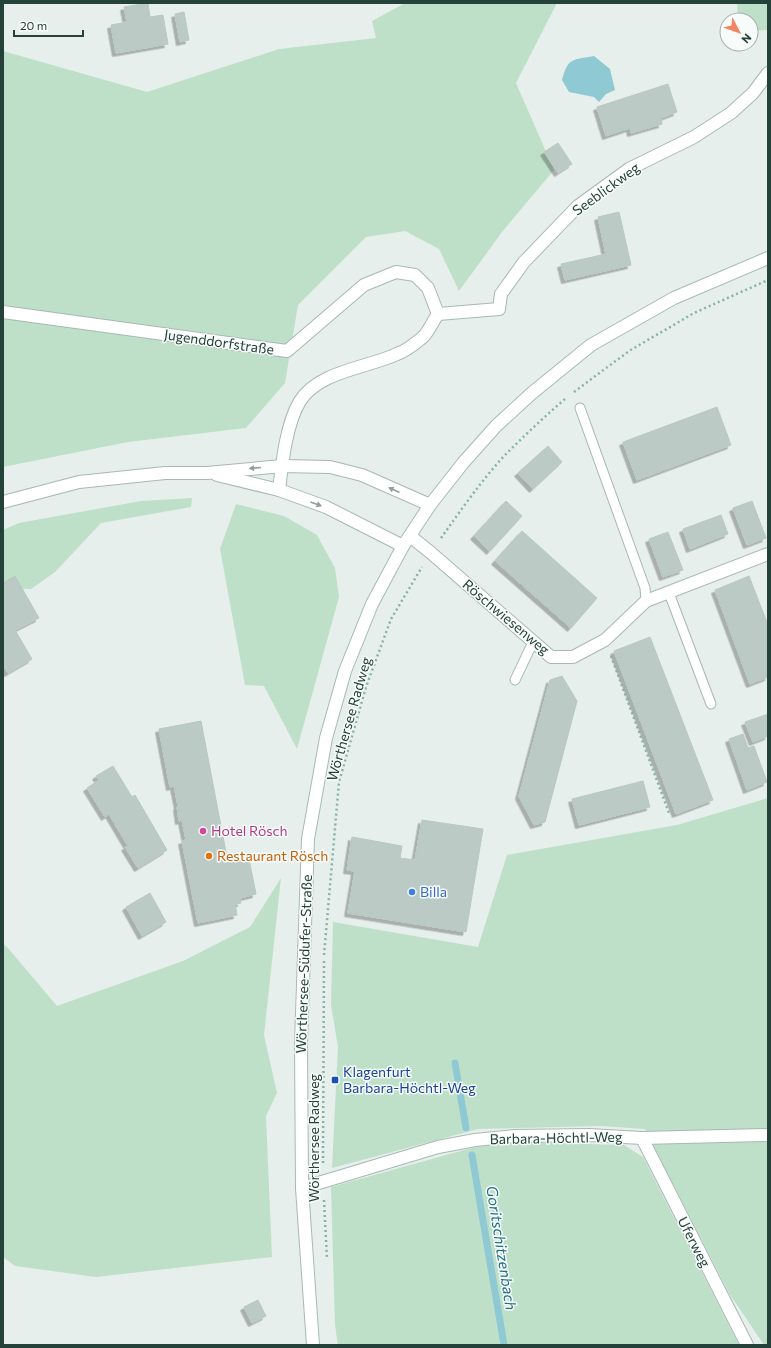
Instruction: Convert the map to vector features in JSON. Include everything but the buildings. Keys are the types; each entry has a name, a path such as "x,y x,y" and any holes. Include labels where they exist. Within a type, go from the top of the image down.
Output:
{"street":[{"name":"Seeblickweg","path":"438,314 499,309 501,294 524,262 578,206 629,169 694,137 731,113 753,93 768,73"},
{"name":"Wörthersee-Südufer-Straße","path":"312,1345 302,1188 302,1012 308,839 326,738 345,671 372,604 407,541 430,505 463,463 496,426 532,393 591,345 674,298 768,258"},
{"name":"Jugenddorfstraße","path":"3,312 287,351 364,285 396,272 415,275 428,288 438,314"},
{"path":"279,490 291,419 300,400 315,386 339,374 398,354 424,336 438,314"},
{"path":"3,502 79,482 165,473 207,473 282,466 330,467 355,473 430,505"},
{"name":"Röschwiesenweg","path":"207,473 279,490 326,507 430,552 550,657 573,657 605,640 646,601 768,554"},
{"name":"Barbara-Höchtl-Weg","path":"302,1188 438,1147 475,1140 515,1136 588,1135 642,1138 768,1135"},
{"name":"Uferweg","path":"642,1138 747,1345"}],"lane":[{"path":"580,408 645,588 646,601"},
{"path":"669,593 711,704"},
{"path":"515,680 533,642"}],"path":[{"name":"Wörthersee Radweg","path":"327,1265 323,1181 324,957 339,782 366,687 391,619 430,552 470,498 504,456 547,414 629,351 694,313 768,280"},
{"path":"605,640 669,813"}],"green space":[{"path":"405,3 557,3 516,83 554,170 502,232 459,291 439,249 405,231 366,237 298,305 285,383 246,428 128,442 3,467 3,51 147,92 279,49 376,38 372,21"},
{"path":"737,3 768,3 768,30 759,31 759,12 738,12"},
{"path":"192,498 191,507 101,523 55,572 31,589 3,588 3,530 19,523 141,501"},
{"path":"236,504 284,516 317,535 335,568 339,597 297,749 264,686 245,685 220,549"},
{"path":"768,798 768,1345 764,1345 729,1293 645,1129 601,1126 478,1129 332,1168 338,1047 331,1005 333,922 478,947 507,855 677,825"},
{"path":"281,878 264,1035 277,1093 266,1116 272,1257 96,1277 15,1266 3,1257 3,944 57,1006 183,961 250,927"},
{"path":"518,1142 624,1145 643,1157 739,1345 338,1345 335,1325 331,1187 475,1147"}],"water":[{"path":"594,56 610,69 615,90 606,94 599,102 594,97 569,92 562,80 569,63 576,59"}],"waterway":[{"path":"455,1063 466,1128"},
{"name":"Goritschitzenbach","path":"472,1155 504,1345"}],"place":[{"name":"Hotel Rösch","path":"203,831"},
{"name":"Restaurant Rösch","path":"209,856"},
{"name":"Billa","path":"412,892"},
{"name":"Klagenfurt Barbara-Höchtl-Weg","path":"335,1080"}]}
